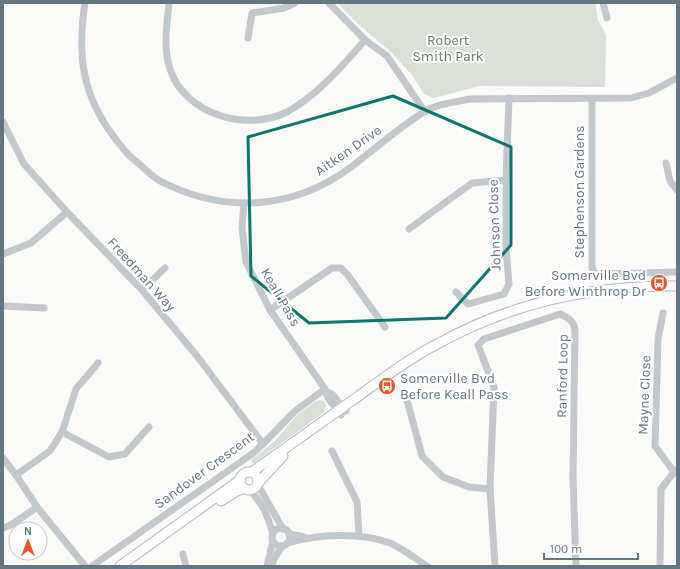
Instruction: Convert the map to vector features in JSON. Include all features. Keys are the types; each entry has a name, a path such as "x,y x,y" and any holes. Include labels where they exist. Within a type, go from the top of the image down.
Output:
{"main road":[{"path":"120,566 250,485 284,455 389,373 461,332 502,315 546,301 589,292 637,287 677,286"},
{"path":"250,485 244,473 252,472 406,368 445,346 499,321 537,308 588,297 632,292 677,292"},
{"path":"129,566 235,492 250,485 257,476 252,472"}],"street":[{"name":"Aitken Drive","path":"85,3 81,27 82,60 90,95 105,125 127,154 159,180 191,194 219,200 244,203 269,202 298,196 322,186 351,167 424,112 449,103 470,99 631,98 649,93 677,78"},
{"path":"169,3 166,47 170,69 178,87 193,102 210,112 230,119 252,121 263,120 287,112 330,79 365,40"},
{"path":"248,38 252,13 284,8 295,3"},
{"path":"329,3 365,40 388,56 424,112"},
{"path":"603,3 607,18"},
{"name":"Johnson Close","path":"456,292 468,304 504,294 510,284 506,250 506,180 509,98"},
{"name":"Stephenson Gardens","path":"592,99 592,268 596,274 677,272"},
{"name":"Freedman Way","path":"3,122 24,164 67,212 142,290 197,356 263,444"},
{"path":"666,163 670,181 677,190"},
{"path":"408,228 472,183 506,180"},
{"name":"Keall Pass","path":"244,203 242,228 246,262 270,310 326,391 328,398 342,411"},
{"path":"3,254 32,243 67,212"},
{"path":"142,290 165,268"},
{"path":"270,310 332,268 341,268 347,274 385,327"},
{"path":"3,306 44,308"},
{"name":"Mayne Close","path":"663,313 658,339 656,446 676,471"},
{"name":"Ranford Loop","path":"495,566 490,489 494,387 478,345 484,338 560,314 569,318 575,325 576,332 573,478 576,566"},
{"path":"16,475 50,451 62,432 76,389 98,363"},
{"name":"Sandover Crescent","path":"92,566 246,458 263,444 295,411 326,391"},
{"path":"407,400 422,456 443,477 469,487 490,489"},
{"path":"62,432 109,457 125,454 149,427"},
{"path":"332,451 357,502 359,536"},
{"path":"3,458 37,507 85,566"},
{"path":"660,566 661,489 676,471"},
{"path":"250,485 286,532 289,539 274,560 272,566"},
{"path":"250,485 267,514 273,538 277,545 307,538 359,536 392,544 427,566"},
{"path":"3,528 11,525 37,507"},
{"path":"267,566 276,530 307,538"},
{"path":"183,554 186,566"}],"highlighted area":[{"path":"393,96 511,147 511,245 446,318 309,323 251,276 248,137"}],"green space":[{"name":"Robert Smith Park","path":"337,3 596,3 598,20 606,35 605,87 479,86 434,98 424,94 412,75 392,53 357,23"},
{"path":"316,401 324,401 326,404 324,412 253,464 251,460 275,441 297,415"}],"place":[{"name":"Somerville Bvd Before Winthrop Dr","path":"659,283"},
{"name":"Somerville Bvd Before Keall Pass","path":"387,386"}]}
